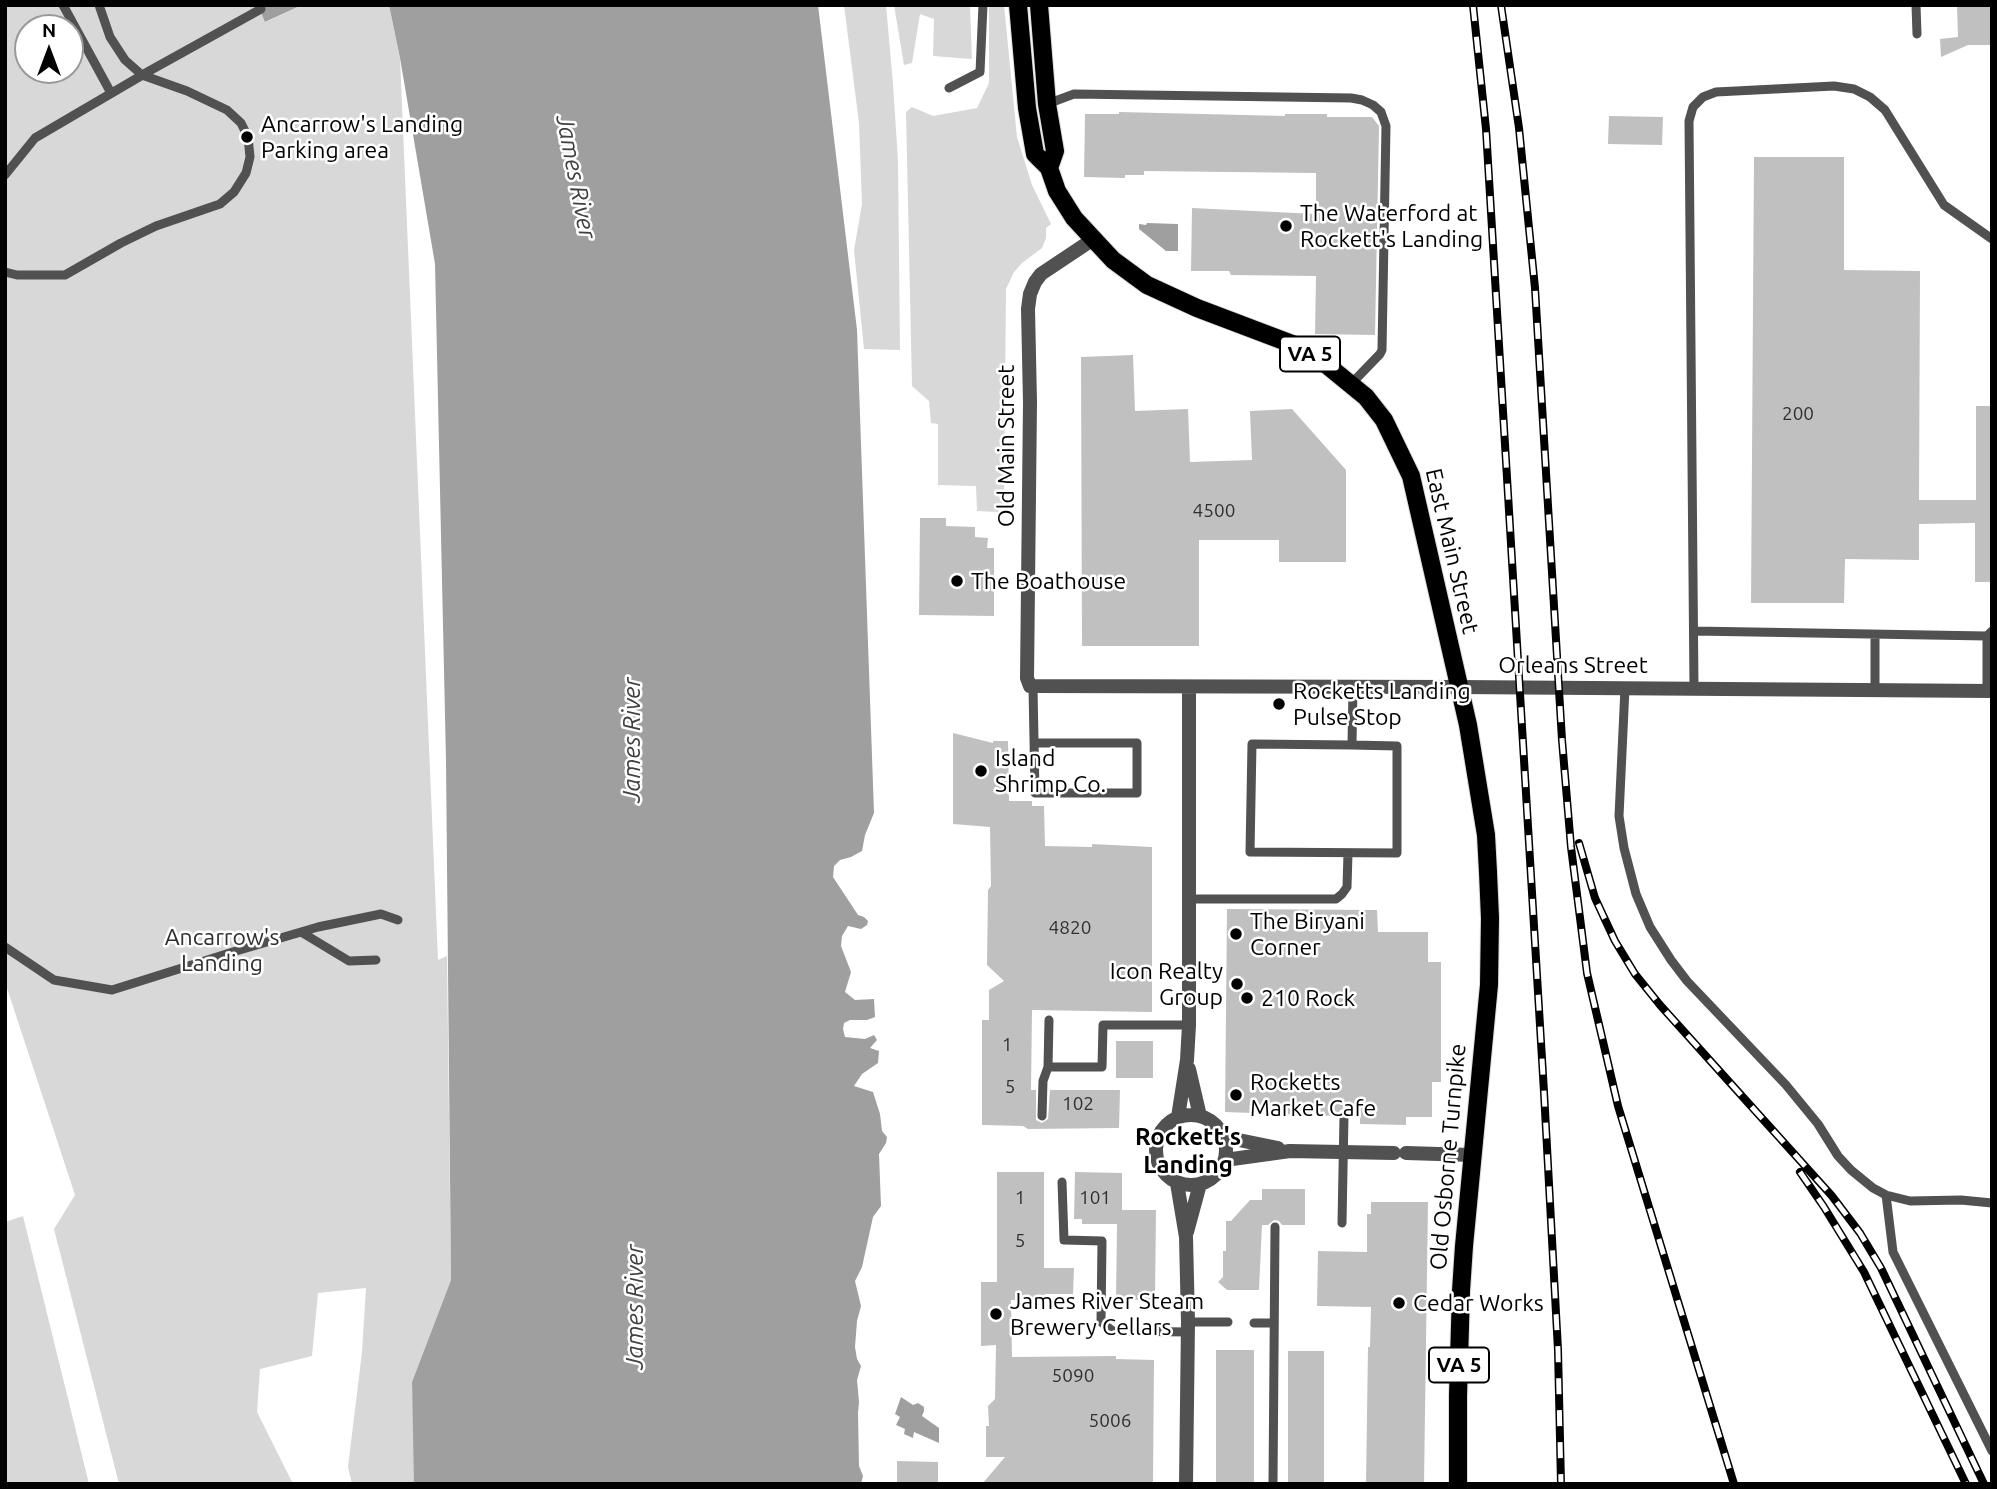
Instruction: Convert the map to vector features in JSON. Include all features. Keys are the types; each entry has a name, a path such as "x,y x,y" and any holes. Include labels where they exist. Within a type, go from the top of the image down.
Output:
{"main road":[{"name":"East Main Street","path":"1018,5 1030,133 1035,154 1049,168 1057,191 1092,240 1147,285 1197,308 1292,344 1322,361 1366,397 1384,420 1411,476 1468,725 1486,835"},
{"name":"East Main Street","path":"1039,5 1047,104 1055,151 1049,168"},
{"name":"Old Osborne Turnpike","path":"1458,1484 1461,1291 1489,985 1490,918 1486,835"}],"street":[{"name":"Old Main Street","path":"1031,685 1027,678 1030,294 1041,274 1092,240"},
{"name":"Orleans Street","path":"1031,685 1989,691"},
{"path":"1178,1117 1187,1060 1189,1025 1189,687"},
{"path":"1187,1060 1200,1116"},
{"path":"1200,1116 1218,1128 1224,1137 1225,1160 1212,1179 1188,1186 1177,1183 1161,1169 1157,1160 1157,1140 1162,1130 1178,1117 1200,1116"},
{"path":"1224,1137 1290,1151"},
{"path":"1225,1160 1290,1151 1472,1155"},
{"path":"1177,1183 1186,1237 1186,1484"},
{"path":"1186,1237 1200,1184"}],"lane":[{"path":"62,5 111,93"},
{"path":"5,272 17,275 65,275 156,226 220,204 234,192 246,173 250,157 248,137 241,123 227,110 187,91 142,75 125,60 110,37 99,5"},
{"path":"949,88 980,72 983,5"},
{"path":"1916,5 1917,34"},
{"path":"5,175 36,138 261,9"},
{"path":"1694,688 1689,121 1693,107 1703,97 1716,92 1834,86 1854,89 1870,97 1885,110 1944,205 1992,239"},
{"path":"1047,104 1074,94 1351,98 1373,105 1381,112 1386,126 1382,350 1351,384"},
{"path":"1694,631 1875,635 1989,634 1989,691"},
{"path":"1875,635 1875,690"},
{"path":"1031,685 1035,793 1137,793 1137,743 1035,743"},
{"path":"1352,745 1353,687"},
{"path":"1625,688 1619,816 1628,868 1650,927 1687,981 1786,1085 1818,1124 1838,1156 1873,1188 1886,1195 1910,1201 1961,1200 1992,1203"},
{"path":"1252,744 1352,745 1396,746 1396,853 1250,852 1252,744"},
{"path":"1189,899 1336,899 1348,887 1348,853"},
{"path":"5,947 54,980 112,990 318,927 381,914 398,920"},
{"path":"302,932 349,961 376,960"},
{"path":"1042,1116 1043,1081 1048,1067 1049,1020"},
{"path":"1048,1067 1102,1067 1103,1025 1189,1025"},
{"path":"1342,1223 1344,1116"},
{"path":"1062,1182 1064,1240 1102,1241 1101,1322 1113,1331 1228,1322"},
{"path":"1886,1195 1893,1252 1992,1451"},
{"path":"1273,1484 1275,1227"},
{"path":"1254,1323 1273,1323"}],"green space":[{"name":"Ancarrow's Landing","path":"5,5 258,5 266,22 302,5 389,5 400,58 438,960 447,956 451,1280 412,1382 416,1484 352,1484 348,1467 362,1352 366,1288 318,1293 312,1356 260,1369 257,1412 293,1484 119,1484 54,1229 75,1195 5,982"},
{"path":"844,5 886,5 898,161 900,350 864,349 854,250 862,204 859,123"},
{"path":"894,5 970,5 972,59 933,56 934,19 920,14 912,63 904,65"},
{"path":"989,5 1004,5 1017,137 1032,185 1051,224 1046,228 1042,248 1014,272 1006,289 1004,504 998,512 977,511 976,486 938,485 938,424 931,423 929,401 912,386 906,112 912,107 933,116 977,108 989,83"},
{"path":"23,1216 89,1484 5,1484 5,1222"}],"water":[{"path":"258,5 302,5 265,22"},
{"name":"James River","path":"389,5 818,5 857,330 874,813 862,851 840,860 834,866 833,877 858,915 868,921 861,929 848,926 842,936 841,946 851,972 845,992 855,1000 874,999 875,1017 850,1020 844,1023 843,1029 845,1037 865,1039 874,1035 877,1040 870,1048 879,1051 878,1063 862,1074 854,1086 873,1092 882,1131 887,1137 879,1154 881,1206 873,1217 862,1267 855,1281 861,1306 855,1347 861,1366 857,1380 859,1466 863,1476 861,1484 414,1484 412,1382 451,1280 446,761 435,264"},
{"path":"1139,224 1178,224 1178,251 1166,251 1139,229"},
{"path":"901,1397 913,1405 918,1403 924,1407 922,1416 939,1428 939,1443 914,1432 913,1438 904,1434 905,1429 896,1425 900,1417 895,1414"}],"building":[{"path":"1957,5 1992,5 1992,45 1968,45 1941,57 1940,39 1958,37"},
{"name":"The Waterford at Rockett's Landing","path":"1119,112 1285,116 1327,114 1327,117 1372,117 1379,126 1375,335 1315,334 1316,276 1231,275 1229,271 1191,271 1192,208 1316,214 1316,173 1144,171 1144,175 1125,175 1125,178 1084,177 1085,114"},
{"path":"1609,116 1663,117 1662,145 1608,144"},
{"path":"1754,157 1844,157 1844,270 1920,271 1919,500 1976,500 1976,406 1992,406 1992,582 1975,582 1975,523 1919,524 1919,560 1845,559 1844,603 1751,603"},
{"path":"1133,355 1135,411 1188,409 1190,462 1252,460 1250,411 1292,409 1346,470 1346,562 1279,562 1279,540 1199,540 1199,646 1082,646 1081,357"},
{"name":"The Boathouse","path":"920,518 946,518 946,526 975,527 975,537 988,538 987,548 994,548 994,616 919,615"},
{"path":"953,733 993,743 1008,741 1009,801 1032,801 1032,806 1044,806 1045,846 1092,847 1092,844 1152,847 1152,1012 1032,1010 1031,1090 1036,1090 1036,1120 1042,1123 1048,1119 1050,1090 1120,1090 1119,1128 1028,1129 1023,1126 982,1125 982,1020 989,1020 989,990 1004,981 987,965 988,890 991,886 990,827 953,824"},
{"path":"1227,909 1377,910 1378,932 1428,932 1428,962 1441,962 1441,1082 1432,1082 1432,1117 1406,1117 1406,1125 1360,1124 1360,1116 1351,1116 1345,1109 1340,1110 1337,1116 1225,1112"},
{"path":"1116,1041 1153,1041 1153,1078 1116,1078"},
{"path":"997,1172 1044,1172 1044,1268 1074,1268 1073,1294 1045,1294 1045,1300 1011,1300 1012,1357 1116,1356 1116,1359 1154,1360 1153,1484 982,1484 1005,1457 986,1457 988,1406 995,1399 996,1345 981,1346 981,1282 997,1282"},
{"path":"1075,1172 1122,1173 1122,1210 1156,1210 1155,1300 1116,1300 1117,1224 1082,1224 1082,1219 1074,1219"},
{"path":"1262,1189 1305,1189 1305,1225 1282,1225 1274,1220 1268,1225 1262,1225 1259,1290 1227,1290 1218,1282 1223,1277 1226,1221 1231,1221 1250,1200 1262,1200"},
{"name":"Cedar Works","path":"1371,1202 1428,1202 1424,1484 1366,1484 1371,1307 1317,1306 1318,1251 1367,1252 1367,1214 1371,1214"},
{"path":"1216,1350 1254,1350 1254,1484 1216,1484"},
{"path":"1288,1351 1324,1351 1324,1484 1288,1484"},
{"path":"897,1461 938,1462 938,1484 897,1484"}],"railway":[{"path":"1473,5 1486,129 1544,1092 1558,1350 1561,1484"},
{"path":"1501,5 1519,128 1535,288 1562,740 1571,847 1587,973 1618,1106 1734,1484"},
{"path":"1579,843 1595,898 1615,941 1635,974 1832,1196 1860,1233 1881,1268 1984,1484"},
{"path":"1800,1172 1864,1272 1966,1484"}],"place":[{"name":"Ancarrow's Landing Parking area","path":"247,137"},
{"name":"The Waterford at Rockett's Landing","path":"1286,226"},
{"name":"The Boathouse","path":"957,581"},
{"name":"Rocketts Landing Pulse Stop","path":"1279,704"},
{"name":"Island Shrimp Co.","path":"981,771"},
{"name":"The Biryani Corner","path":"1236,934"},
{"name":"Icon Realty Group","path":"1237,984"},
{"name":"210 Rock","path":"1247,998"},
{"name":"Rocketts Market Cafe","path":"1236,1095"},
{"name":"Cedar Works","path":"1399,1303"},
{"name":"James River Steam Brewery Cellars","path":"996,1314"}],"district":[{"name":"Rockett's Landing","path":"1188,1151"}]}
